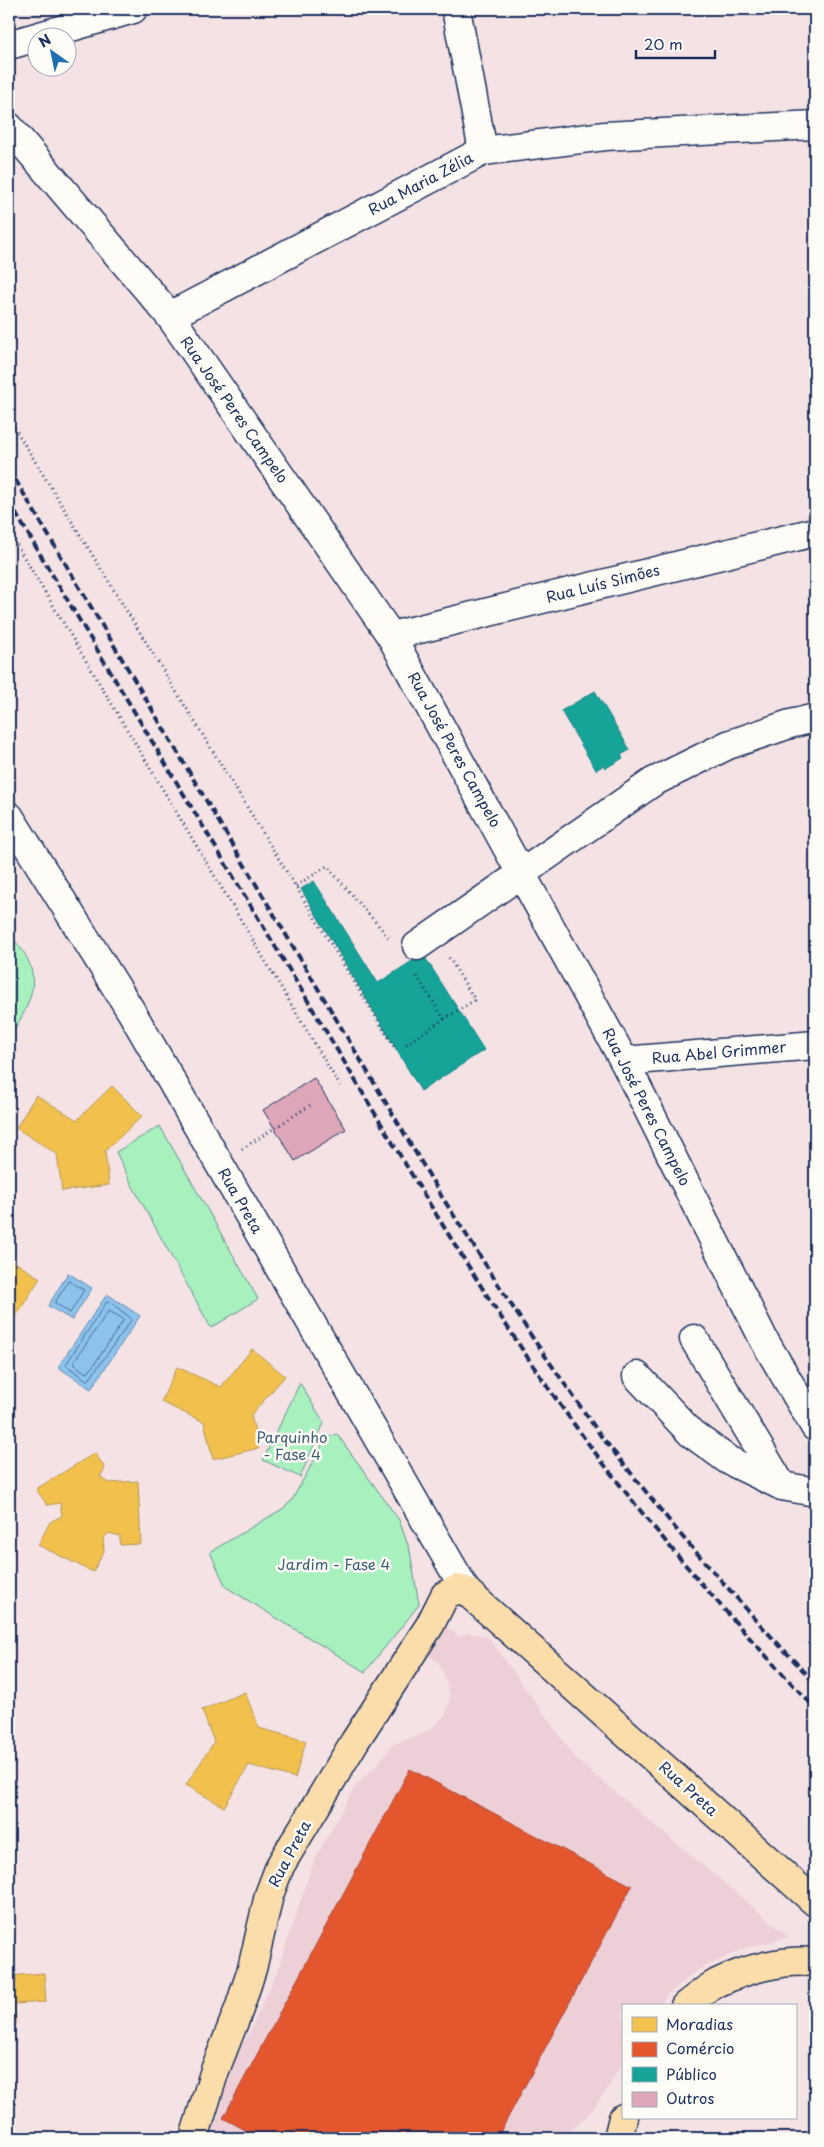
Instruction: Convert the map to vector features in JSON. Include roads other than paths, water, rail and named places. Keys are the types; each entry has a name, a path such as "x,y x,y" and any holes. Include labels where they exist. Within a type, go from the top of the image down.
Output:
{"main road":[{"name":"Rua Preta","path":"194,2138 215,2070 246,1985 269,1895 280,1866 355,1741 420,1640 456,1593 815,1902"},
{"path":"688,2004 716,1984 760,1967 801,1961 815,1962"},
{"path":"618,2138 622,2120"}],"street":[{"path":"9,45 133,9"},
{"path":"456,9 483,151"},
{"name":"Rua Maria Zélia","path":"170,316 483,151 605,136 815,125"},
{"name":"Rua José Peres Campelo","path":"9,127 170,316 391,636 624,1061 764,1340 815,1427"},
{"name":"Rua Luís Simões","path":"391,636 815,532"},
{"path":"419,945 653,782 728,745 790,724 815,718"},
{"name":"Rua Preta","path":"9,816 131,1011 443,1552 456,1593"},
{"name":"Rua Abel Grimmer","path":"624,1061 815,1045"},
{"path":"694,1339 782,1486"},
{"path":"637,1376 691,1433 728,1460 782,1486 815,1492"}],"water":[{"path":"68,1273 92,1288 72,1320 48,1306"},
{"path":"107,1294 140,1316 91,1389 58,1367"}],"railway":[{"path":"9,469 442,1197 534,1340 601,1436 680,1534 815,1683"},
{"path":"9,502 409,1170 520,1346 587,1442 659,1534 697,1579 815,1708"}],"park label":[{"name":"Parquinho - Fase 4","path":"292,1446"},
{"name":"Jardim - Fase 4","path":"334,1565"}]}
